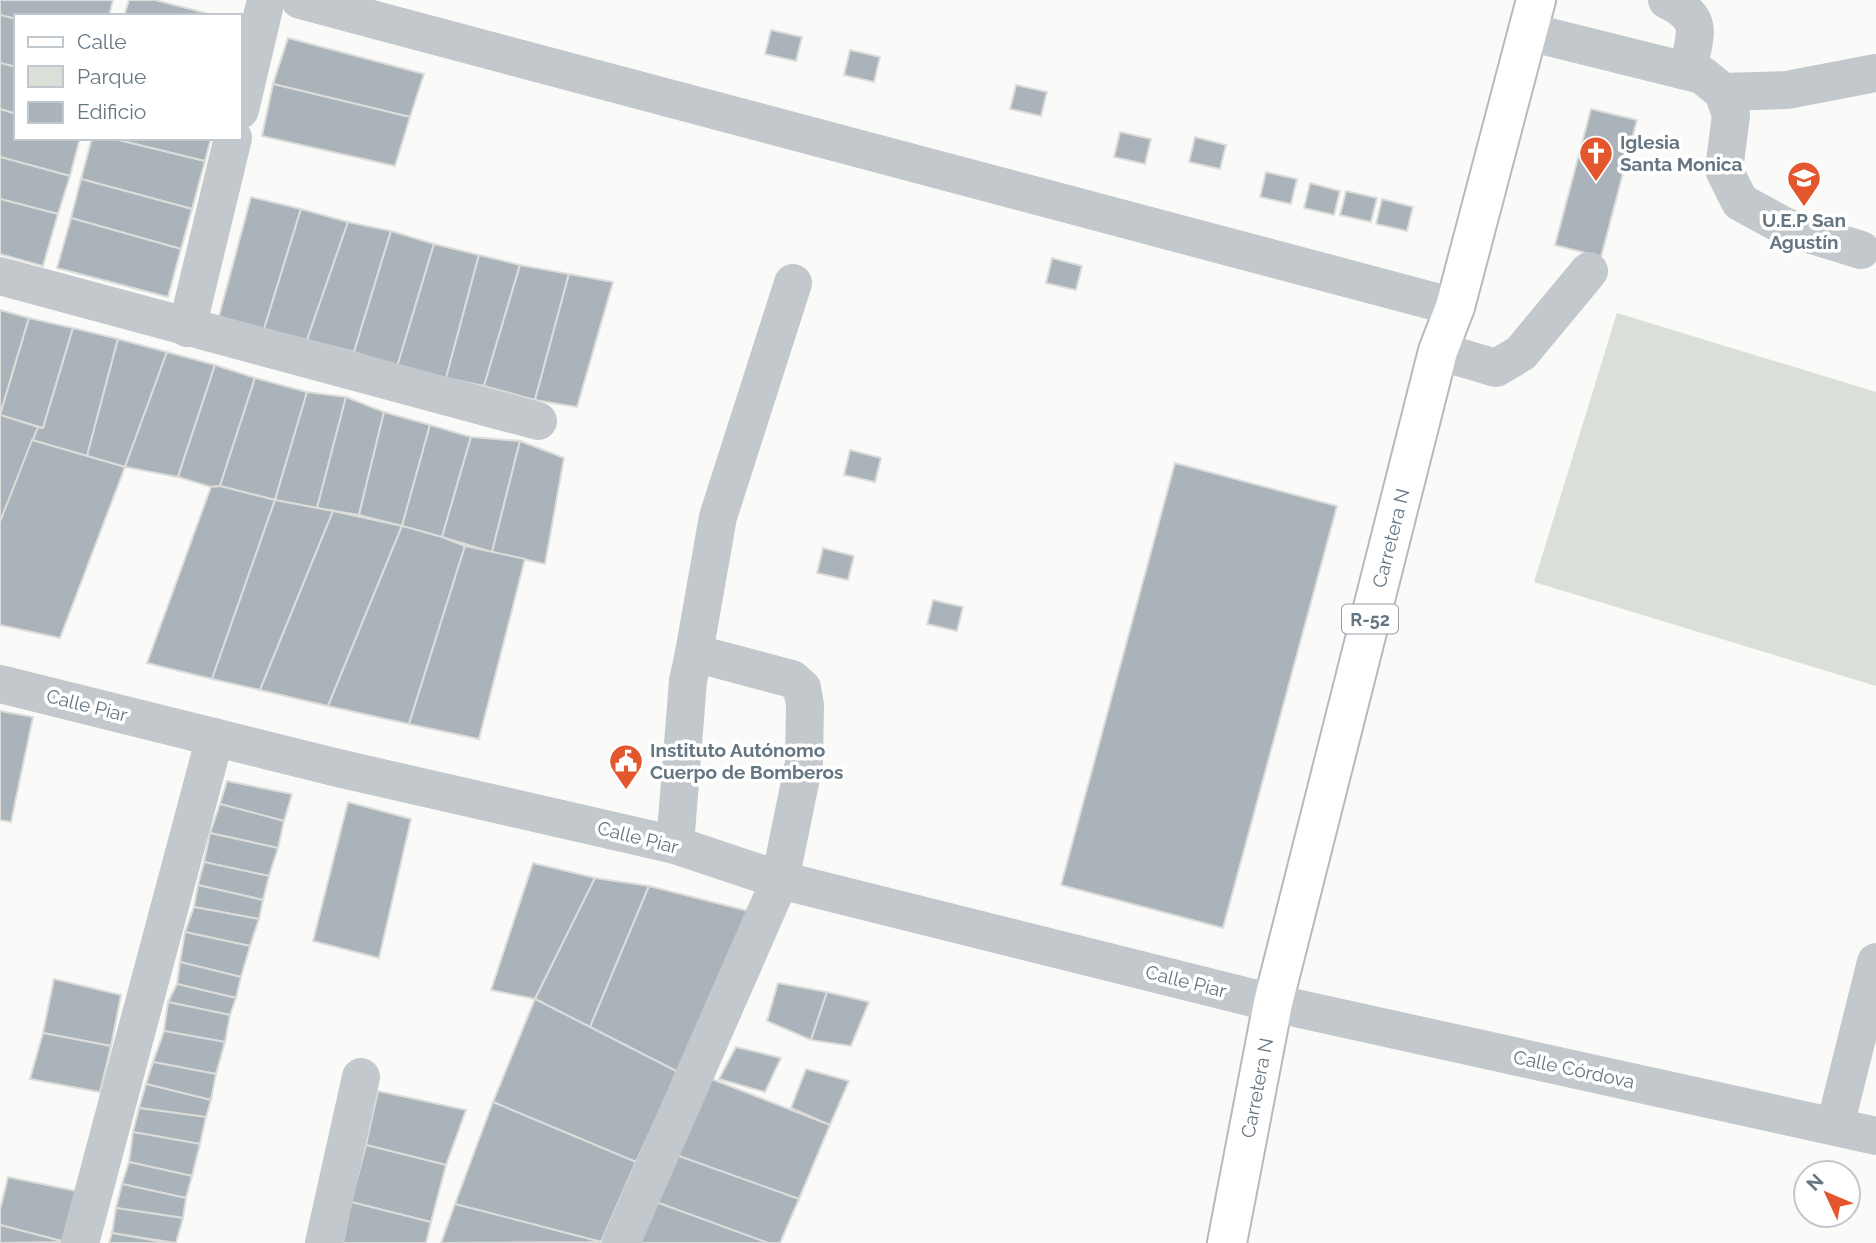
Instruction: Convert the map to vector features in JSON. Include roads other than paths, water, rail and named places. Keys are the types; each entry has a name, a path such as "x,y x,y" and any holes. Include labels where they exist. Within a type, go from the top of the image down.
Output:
{"main road":[{"name":"Carretera N","path":"1227,1243 1273,1003 1438,351 1455,307 1533,16"}],"street":[{"path":"242,102 267,0"},
{"path":"300,0 1455,307"},
{"path":"1667,0 1692,16 1696,25 1688,71"},
{"path":"1533,16 1702,75 1723,92 1731,115 1724,170 1740,202 1786,226 1861,250"},
{"path":"1723,92 1787,90 1876,73"},
{"path":"187,328 233,140"},
{"path":"1438,351 1496,368 1521,353 1589,271"},
{"path":"0,276 538,421"},
{"path":"675,845 688,681 718,517 793,283"},
{"path":"621,1243 780,880 804,763 805,705 802,688 792,679 694,653"},
{"name":"Calle Piar","path":"0,684 338,768 675,845 780,880 1273,1003"},
{"path":"80,1243 215,737"},
{"path":"1835,1126 1876,962"},
{"name":"Calle Córdova","path":"1273,1003 1876,1136"},
{"path":"324,1243 361,1077"}],"place":[{"name":"Iglesia Santa Monica","path":"1596,183"},
{"name":"U.E.P San Agustín","path":"1804,208"},
{"name":"Instituto Autónomo Cuerpo de Bomberos","path":"626,791"}]}
